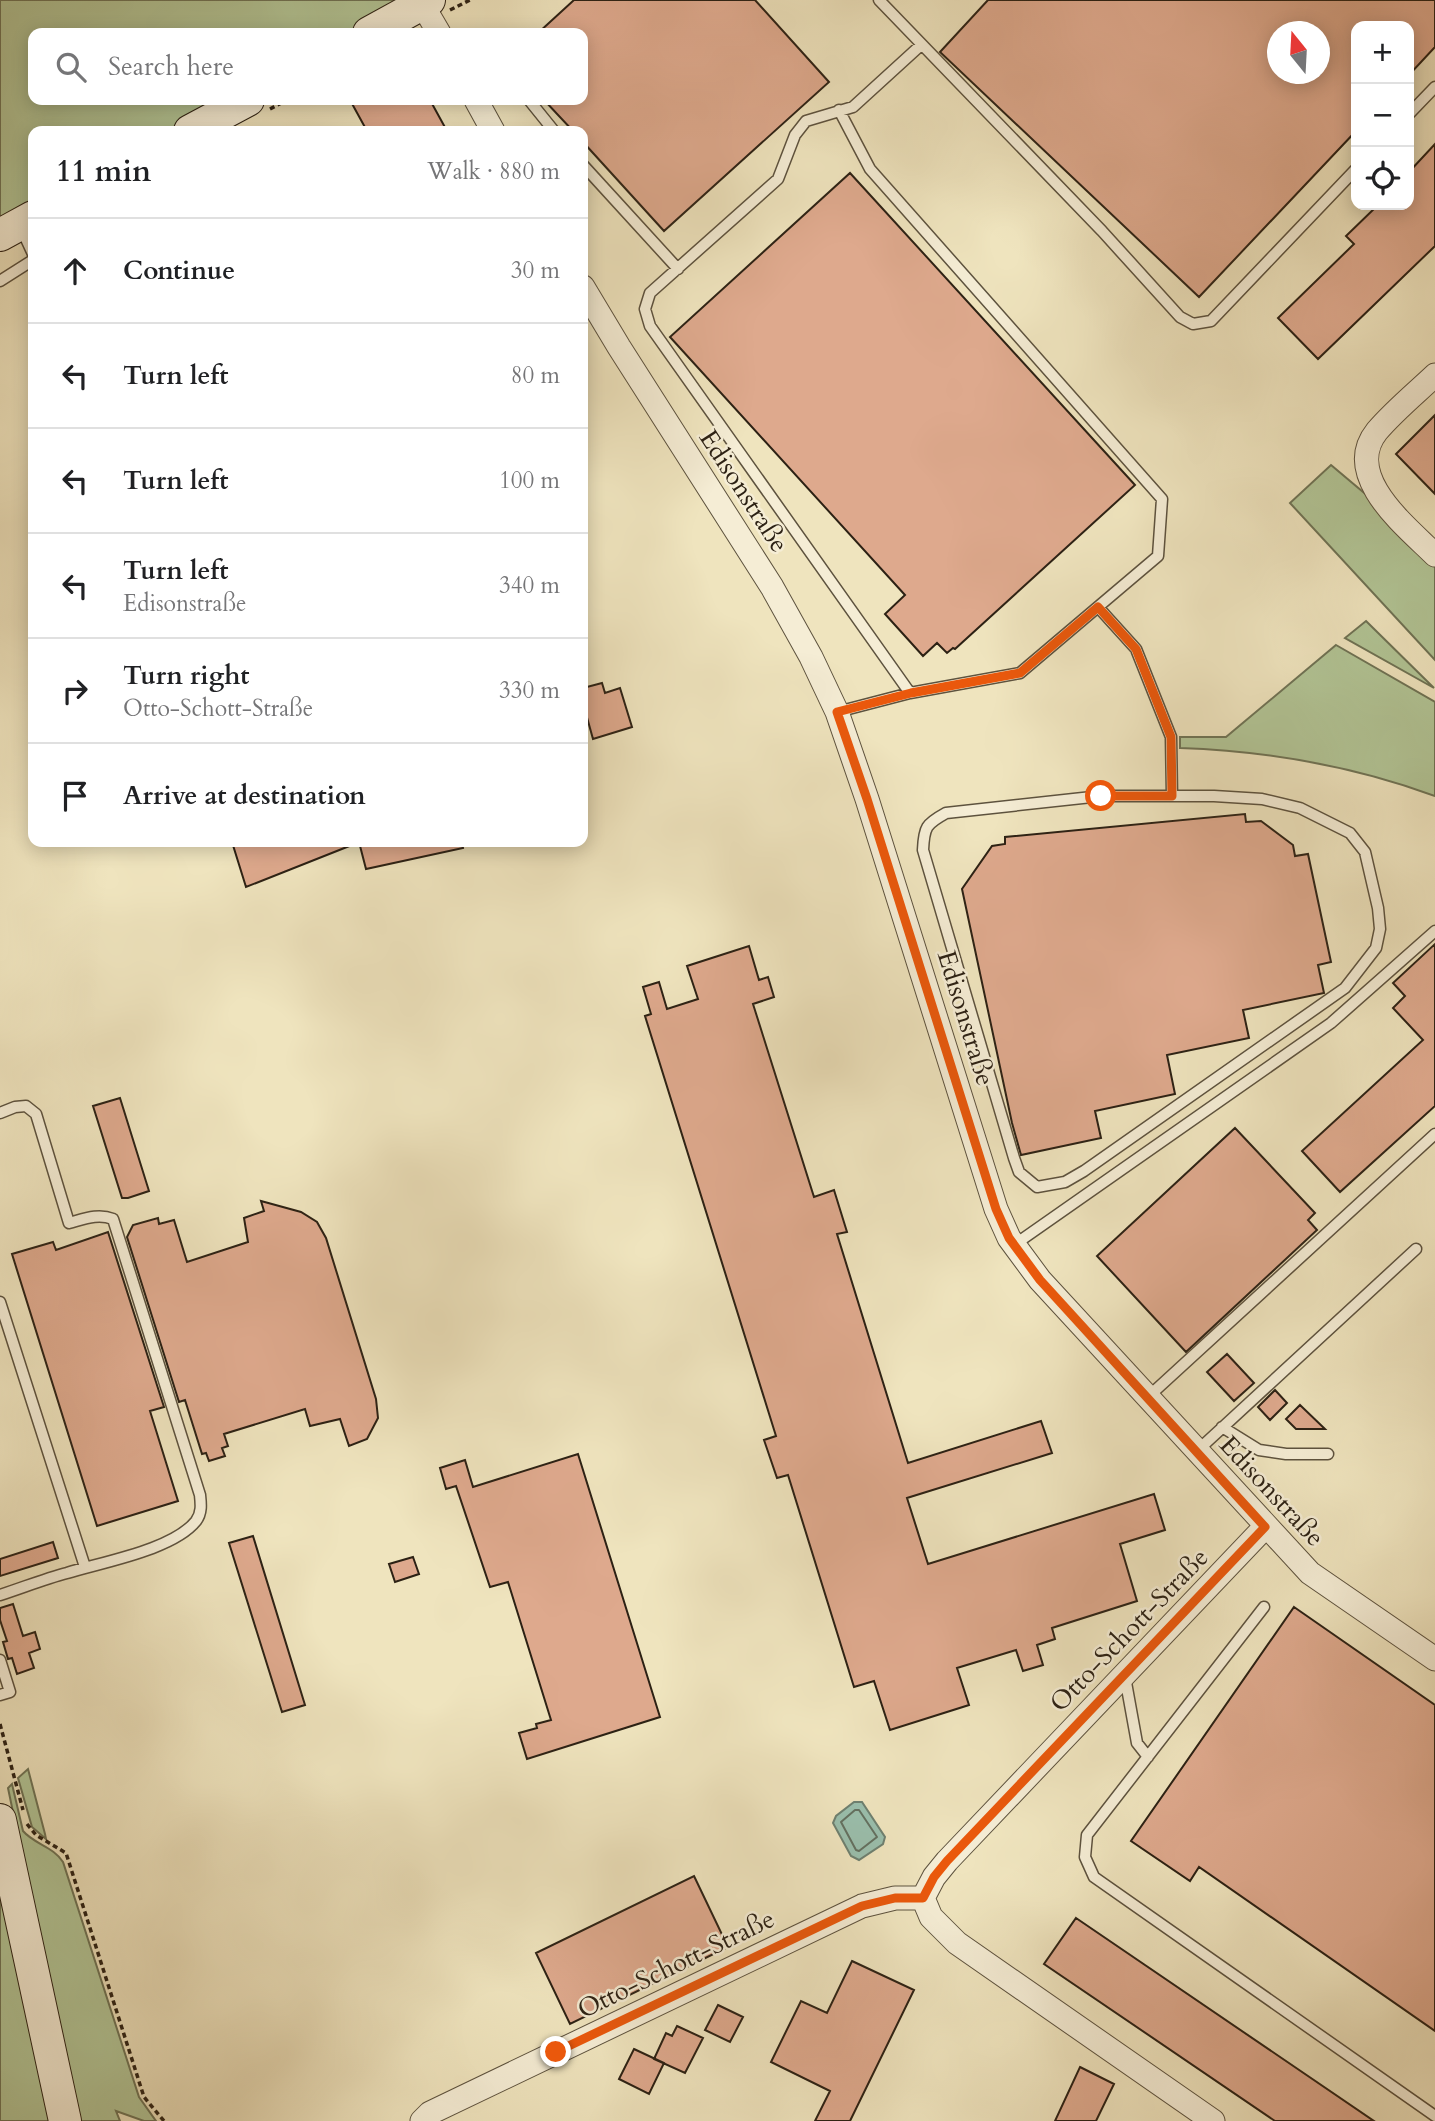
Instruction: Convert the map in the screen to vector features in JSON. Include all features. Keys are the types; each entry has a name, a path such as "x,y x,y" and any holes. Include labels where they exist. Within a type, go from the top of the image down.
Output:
{"street":[{"path":"378,28 425,2 437,28"},
{"path":"199,126 238,105"},
{"path":"479,105 490,126"},
{"name":"Edisonstraße","path":"588,295 772,587 811,657 837,712 996,1209 1014,1245 1040,1280 1310,1573 1435,1659"},
{"path":"1435,375 1376,433 1368,452 1368,468 1373,487 1385,505 1435,555"},
{"name":"Otto-Schott-Straße","path":"422,2121 430,2113 862,1906 895,1898 923,1898 934,1877 947,1861 1265,1527"},
{"path":"17,1818 57,2086 65,2121"},
{"path":"923,1898 931,1917 957,1943 1213,2121"}],"lane":[{"path":"879,0 1102,231 1180,317 1193,324 1211,321 1351,174"},
{"path":"911,693 650,326 645,309 650,293 778,179 794,135 806,121 853,107 921,45"},
{"path":"1414,109 1435,87"},
{"path":"533,105 550,126"},
{"path":"837,712 911,693 1020,673 1158,556 1162,499 870,169 839,110"},
{"path":"588,170 678,269"},
{"path":"18,226 28,245"},
{"path":"0,281 28,263"},
{"path":"1098,607 1136,649 1171,737 1172,796"},
{"path":"1101,796 1172,796 1262,799 1300,808 1350,833 1365,852 1373,886 1380,929 1376,948 1345,988 1084,1171 1065,1182 1037,1187 1019,1172 1014,1158 923,850 923,834 929,822 946,813 1101,796"},
{"path":"1014,1245 1331,1023 1435,931"},
{"path":"0,1113 26,1106 36,1114 69,1223 92,1217 106,1216 113,1219 200,1495 201,1508 198,1518 179,1536 160,1545 0,1595"},
{"path":"1147,1398 1435,1134"},
{"path":"1196,1451 1416,1249"},
{"path":"0,1302 85,1567"},
{"path":"1222,1427 1259,1450 1286,1454 1328,1454"},
{"path":"1264,1607 1087,1835 1085,1857 1094,1877 1435,2116"},
{"path":"0,1660 10,1692 0,1695"},
{"path":"1125,1675 1137,1743 1148,1757"}],"path":[{"path":"0,1724 17,1818 36,1835 66,1853 144,2097 164,2121"}],"shaded area":[{"path":"0,0 406,0 357,28 28,28 28,105 219,105 180,126 28,126 28,209 0,224"},
{"path":"1331,465 1369,497 1435,567 1435,660 1290,503"},
{"path":"1366,621 1434,688 1345,638"},
{"path":"1336,645 1435,702 1435,796 1373,776 1310,762 1180,748 1180,737 1226,737"},
{"path":"28,1769 46,1839 32,1827 18,1778"},
{"path":"12,1784 23,1831 63,1862 139,2097 156,2121 144,2121 116,2111 120,2121 77,2121 8,1788"},
{"path":"0,1872 53,2121 0,2121"}],"water":[{"path":"854,1802 862,1802 885,1837 883,1844 859,1860 851,1856 833,1823 836,1816"}],"building":[{"path":"574,0 755,0 829,82 664,231 588,147 588,126 568,126 549,105 588,105 588,28 543,28"},
{"path":"988,0 1435,0 1435,47 1414,70 1414,21 1351,21 1351,136 1199,297 940,52"},
{"path":"353,105 433,105 444,126 364,126"},
{"path":"1435,144 1435,246 1318,359 1278,318 1354,244 1346,236 1373,210 1414,210 1414,167"},
{"path":"850,173 1135,485 955,649 947,653 937,643 923,656 885,614 905,595 670,337"},
{"path":"1435,415 1435,494 1396,454"},
{"path":"602,683 605,693 620,688 632,727 593,739 588,721 588,687"},
{"path":"1245,814 1246,822 1261,821 1293,845 1295,856 1308,854 1331,962 1318,965 1324,993 1243,1010 1249,1038 1167,1055 1175,1094 1095,1111 1101,1138 1021,1155 962,889 992,846 1005,844 1005,837"},
{"path":"234,847 347,847 246,887"},
{"path":"360,847 463,847 463,848 366,869"},
{"path":"1435,944 1435,1106 1340,1192 1302,1151 1423,1040 1393,1008 1405,996 1393,983"},
{"path":"749,946 759,980 768,977 774,997 753,1004 814,1197 834,1190 847,1232 837,1234 908,1463 1041,1421 1052,1453 907,1498 928,1564 1154,1494 1165,1530 1120,1544 1137,1601 1052,1628 1055,1639 1037,1645 1043,1665 1023,1671 1016,1650 957,1668 969,1705 890,1730 874,1681 854,1687 788,1475 777,1478 764,1440 776,1436 645,1016 651,1014 643,987 659,982 667,1009 698,999 687,966"},
{"path":"120,1098 149,1191 128,1198 122,1198 93,1106"},
{"path":"1235,1128 1315,1213 1308,1220 1317,1230 1186,1352 1097,1256"},
{"path":"261,1201 301,1212 317,1222 326,1238 376,1399 378,1418 367,1439 349,1446 340,1419 310,1426 305,1409 224,1434 228,1446 222,1448 225,1456 209,1461 206,1453 202,1454 185,1400 179,1402 127,1237 133,1225 158,1218 159,1224 174,1220 187,1262 248,1242 244,1218 264,1211"},
{"path":"108,1232 164,1407 150,1411 178,1501 97,1526 12,1254 53,1242 56,1250"},
{"path":"1227,1354 1254,1383 1234,1401 1207,1372"},
{"path":"1275,1390 1287,1403 1270,1420 1258,1407"},
{"path":"1300,1405 1325,1429 1296,1429 1286,1419"},
{"path":"578,1454 660,1717 527,1759 519,1733 537,1728 536,1724 551,1720 508,1582 490,1587 456,1486 446,1489 440,1468 465,1460 473,1487"},
{"path":"253,1536 305,1705 282,1712 229,1543"},
{"path":"53,1542 58,1558 0,1576 0,1559"},
{"path":"413,1557 419,1574 395,1582 389,1564"},
{"path":"13,1604 23,1636 35,1632 40,1649 29,1653 34,1668 17,1674 12,1658 8,1659 3,1642 7,1641 0,1620 0,1608"},
{"path":"1294,1607 1435,1705 1435,2031 1199,1867 1190,1881 1131,1841"},
{"path":"694,1876 728,1947 570,2024 536,1953"},
{"path":"1076,1918 1374,2121 1275,2121 1044,1964"},
{"path":"852,1961 914,1990 850,2121 815,2121 830,2091 771,2062 801,2001 827,2013"},
{"path":"718,2005 743,2017 730,2042 705,2030"},
{"path":"677,2026 703,2038 685,2073 654,2059 666,2033 672,2036"},
{"path":"634,2049 664,2063 649,2094 619,2079"},
{"path":"1080,2067 1114,2084 1096,2121 1055,2121"}],"route":[{"path":"556,2052 862,1906 895,1898 923,1898 934,1877 947,1861 1265,1527 1040,1280 1009,1238 996,1209 837,712 911,693 1020,673 1098,607 1136,649 1171,737 1172,796 1101,796"}]}
